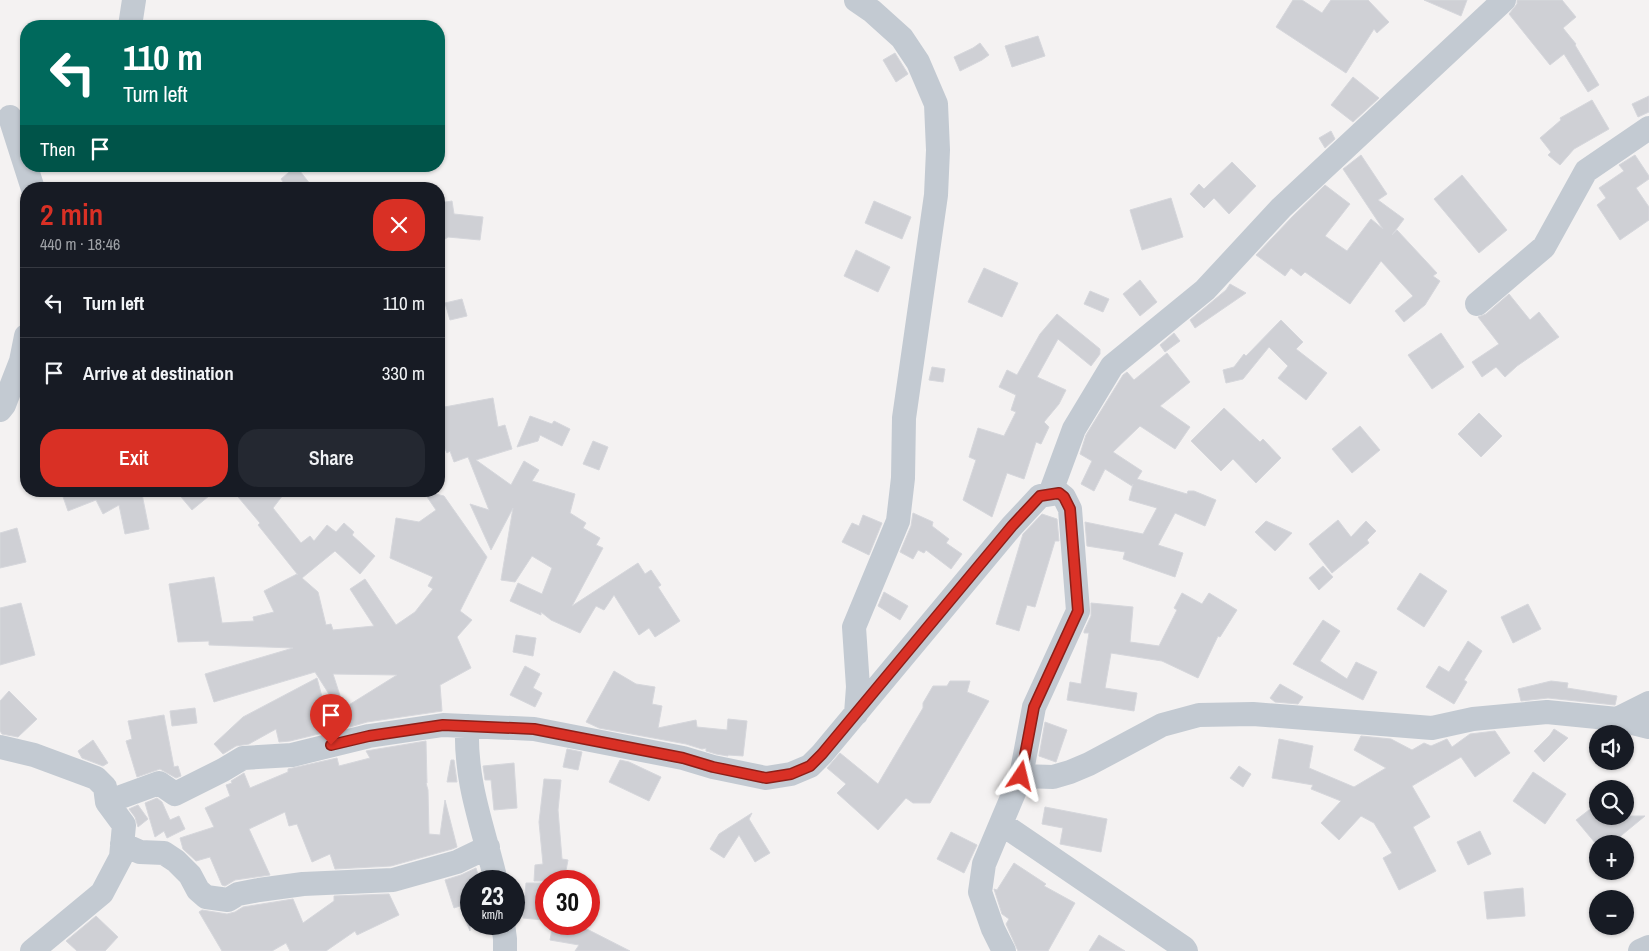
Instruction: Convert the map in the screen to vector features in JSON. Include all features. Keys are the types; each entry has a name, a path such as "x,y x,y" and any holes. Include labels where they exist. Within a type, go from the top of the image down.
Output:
{"street":[{"path":"131,20 134,0"},
{"path":"856,0 872,11 902,38 918,62 936,104 938,150 936,196 904,418 903,478 898,521 854,628 858,687 856,714"},
{"path":"1050,494 1074,429 1112,366 1205,290 1281,208 1504,0"},
{"path":"12,117 20,144"},
{"path":"1477,304 1544,247 1586,171 1649,128"},
{"path":"0,410 4,405 20,364"},
{"path":"107,802 159,783 175,794 243,758 292,755 369,736 443,725 534,729 675,756 713,767 766,778 791,774 810,766 856,714 1012,526 1040,496 1059,493 1064,497 1070,509 1078,611 1034,707 1021,776 984,864 980,892 993,929 1004,951"},
{"path":"1616,719 1649,703"},
{"path":"1021,776 1053,777 1070,772 1089,764 1162,725 1199,715 1253,714 1432,728 1473,720 1547,712 1616,719 1649,727"},
{"path":"467,726 466,749 470,782 478,820 488,847 493,870"},
{"path":"0,747 34,755 96,778 105,787 107,802 124,825 121,857 102,893 32,951"},
{"path":"1002,824 1186,951"},
{"path":"122,844 140,852 164,853 176,861 190,875 198,890 206,897 228,900 238,894 303,884 393,880 457,862 488,847"},
{"path":"504,935 505,951"},
{"path":"1640,951 1649,947"}],"building":[{"path":"1293,0 1302,0 1322,13 1331,0 1368,0 1389,22 1377,33 1374,29 1346,73 1276,27"},
{"path":"1424,0 1467,0 1461,16"},
{"path":"1517,0 1562,0 1576,17 1563,28 1576,44 1599,85 1588,92 1564,54 1550,65 1509,14 1517,4"},
{"path":"1038,36 1045,56 1012,67 1005,46"},
{"path":"980,43 989,55 960,71 954,57"},
{"path":"895,53 908,74 896,82 883,60"},
{"path":"1353,77 1379,98 1353,122 1331,105"},
{"path":"1649,96 1649,112 1638,117 1632,104"},
{"path":"1592,100 1609,129 1574,149 1560,165 1548,155 1551,152 1540,138 1561,120 1560,118"},
{"path":"1331,131 1335,139 1325,148 1319,138"},
{"path":"1361,155 1387,194 1378,200 1404,219 1392,235 1397,230 1437,273 1433,276 1440,281 1425,305 1404,322 1395,311 1413,296 1381,261 1350,304 1305,272 1301,276 1291,268 1285,276 1256,255 1325,185 1350,204 1325,236 1347,251 1371,219 1383,229 1343,169"},
{"path":"1635,155 1649,176 1649,179 1636,188 1649,207 1649,220 1620,240 1597,205 1606,198 1599,188 1624,171 1619,165"},
{"path":"1232,162 1256,186 1229,214 1214,198 1204,208 1190,194 1199,184 1204,189"},
{"path":"289,172 301,172 309,182 283,182 281,179"},
{"path":"1462,175 1507,230 1479,253 1434,199"},
{"path":"1171,198 1183,237 1142,250 1130,210"},
{"path":"452,201 454,214 483,217 480,240 448,237 445,239 445,202"},
{"path":"874,201 911,217 902,239 865,223"},
{"path":"856,250 890,267 878,292 844,276"},
{"path":"984,268 1018,283 1002,317 968,302"},
{"path":"1140,280 1157,302 1140,316 1123,294"},
{"path":"1230,284 1246,293 1195,328 1190,320 1226,290"},
{"path":"1090,291 1109,299 1103,312 1084,304"},
{"path":"1509,294 1530,320 1539,312 1559,337 1517,366 1505,377 1496,367 1482,377 1472,362 1499,344 1478,317 1486,314"},
{"path":"462,299 467,316 450,320 445,303"},
{"path":"1057,314 1100,349 1100,354 1091,366 1058,339 1037,377 1066,390 1059,404 1044,422 1049,427 1041,444 1036,442 1024,479 1007,473 992,517 963,500 976,460 969,457 978,428 1004,436 1016,412 1011,410 1016,395 999,387 1007,370 1017,375 1040,334"},
{"path":"1281,320 1303,342 1296,349 1327,373 1306,400 1278,378 1288,366 1269,347 1243,379 1226,383 1223,370 1234,367 1244,354 1246,356"},
{"path":"1174,333 1180,341 1165,352 1160,345"},
{"path":"1441,333 1464,367 1432,389 1408,355"},
{"path":"1167,353 1190,382 1160,406 1190,427 1175,449 1140,426 1113,452 1142,471 1137,479 1187,494 1188,491 1194,491 1216,500 1205,526 1175,513 1158,545 1183,553 1175,577 1123,559 1125,552 1087,546 1085,522 1143,534 1157,508 1129,500 1133,484 1132,486 1105,469 1094,491 1081,484 1092,461 1080,454 1086,435 1123,375 1127,372 1134,380"},
{"path":"932,367 945,369 943,382 929,380"},
{"path":"493,398 498,427 505,425 512,449 476,460 511,485 524,461 539,470 532,481 575,494 570,513 586,523 583,528 600,538 596,545 603,548 572,606 638,563 645,574 651,570 661,585 658,587 680,621 655,637 649,628 639,635 614,595 604,610 596,606 580,633 551,620 541,612 541,615 510,601 518,583 542,594 552,568 532,556 515,582 501,580 513,508 491,550 470,504 489,510 468,457 454,462 450,451 447,453 445,449 445,407"},
{"path":"1224,408 1260,442 1263,439 1281,458 1256,483 1233,459 1221,471 1191,441"},
{"path":"1479,413 1502,436 1481,457 1458,434"},
{"path":"530,416 552,424 554,421 570,429 562,446 540,435 538,441 517,447"},
{"path":"1360,426 1380,450 1352,473 1332,449"},
{"path":"593,441 608,447 599,470 583,464"},
{"path":"63,497 143,497 149,529 125,534 119,505 103,514 96,500 68,511"},
{"path":"181,497 208,497 192,510"},
{"path":"238,497 281,497 273,508 301,543 310,536 314,541 327,525 336,532 344,523 354,532 352,535 375,556 360,574 335,551 302,578 318,592 326,625 331,624 333,630 374,626 350,589 365,579 396,625 415,612 433,589 428,586 433,577 390,558 396,518 419,522 436,510 427,497 445,497 487,557 460,611 472,620 457,637 471,668 440,685 442,711 367,722 350,727 315,672 214,702 205,674 293,648 209,645 209,641 178,642 169,584 214,577 222,623 254,621 253,617 274,612 264,591 298,575 258,525 260,523","holes":["333,674 397,675 344,708"]},
{"path":"913,513 933,522 932,526 949,539 946,543 962,554 951,569 926,550 924,553 918,550 913,559 900,552 911,526"},
{"path":"1042,514 1057,519 1059,541 1055,541 1035,607 1027,605 1019,631 996,624 1023,534"},
{"path":"863,515 882,523 869,555 842,542 852,523 859,526"},
{"path":"1338,520 1351,537 1366,521 1376,531 1367,540 1369,543 1332,573 1309,544"},
{"path":"1266,521 1292,533 1275,551 1255,532"},
{"path":"17,528 26,562 0,568 0,533"},
{"path":"1323,566 1333,577 1319,590 1309,578"},
{"path":"1420,573 1447,591 1424,627 1397,609"},
{"path":"884,592 908,606 900,620 878,606"},
{"path":"1182,593 1202,604 1209,593 1237,610 1220,637 1218,636 1198,678 1162,661 1111,653 1105,688 1137,693 1134,711 1067,700 1070,682 1081,684 1089,633 1084,633 1084,631 1091,616 1091,603 1133,607 1130,642 1159,646 1177,610 1174,608"},
{"path":"21,603 35,655 0,665 0,608"},
{"path":"1528,604 1541,629 1513,643 1501,617"},
{"path":"1323,620 1340,631 1320,661 1347,679 1356,662 1377,672 1363,700 1293,664"},
{"path":"516,635 536,638 533,656 513,652"},
{"path":"1468,641 1482,651 1464,680 1467,682 1454,704 1426,687 1439,666 1449,672"},
{"path":"525,666 540,674 533,688 542,693 535,707 510,695"},
{"path":"614,671 636,684 655,687 652,704 662,706 658,728 696,720 697,727 727,730 728,719 747,721 743,756 716,754 706,751 706,748 702,749 686,744 599,728 586,722"},
{"path":"317,678 331,731 279,742 276,729 249,744 236,746 223,754 214,744 243,717"},
{"path":"950,681 970,681 967,692 989,701 930,803 913,803 906,798 878,830 837,793 846,784 827,768 840,753 878,784 923,708 923,703 933,686 947,686"},
{"path":"1551,681 1568,683 1567,688 1617,696 1615,705 1548,698 1521,701 1518,689"},
{"path":"1280,684 1303,697 1298,704 1275,702 1270,698"},
{"path":"9,691 37,719 18,737 2,734 0,731 0,701"},
{"path":"195,708 197,723 172,726 170,711"},
{"path":"164,715 174,767 178,766 181,776 176,778 160,769 137,777 126,741 132,739 128,721"},
{"path":"1045,722 1067,730 1056,762 1039,756"},
{"path":"1554,729 1568,738 1544,762 1534,751"},
{"path":"1495,731 1510,753 1475,777 1461,757 1412,786 1430,817 1413,827 1436,871 1399,890 1383,858 1392,853 1374,823 1361,816 1339,840 1321,823 1341,801 1311,789 1313,785 1272,778 1279,739 1313,746 1309,768 1354,787 1386,768 1354,750 1361,736 1391,739 1412,750 1424,743 1431,746 1447,739 1452,747 1470,734"},
{"path":"93,740 108,763 103,766 82,758 78,751"},
{"path":"426,741 429,834 440,835 445,800 457,847 391,866 335,869 330,854 312,862 297,824 289,826 285,812 249,829 270,875 235,880 225,886 222,885 210,857 196,861 183,849 180,838 214,827 205,808 230,796 226,785 232,783 231,781 244,773 250,788 288,772 288,769 337,758 339,766 370,758 366,751"},
{"path":"567,749 582,752 578,770 563,767"},
{"path":"451,760 454,760 457,782 447,782"},
{"path":"620,760 629,762 661,777 649,801 609,782"},
{"path":"514,763 517,808 494,810 491,780 485,780 483,766"},
{"path":"1239,766 1251,774 1243,787 1230,778"},
{"path":"1533,772 1566,794 1545,824 1513,801"},
{"path":"544,779 561,780 558,810 562,859 568,860 566,870 535,870 534,881 535,865 543,864 539,822"},
{"path":"157,798 162,802 170,820 179,816 185,829 167,838 164,831 155,837 145,803"},
{"path":"138,805 148,819 138,827 135,817 129,809"},
{"path":"1045,807 1107,819 1101,852 1060,844 1063,828 1042,824"},
{"path":"1589,810 1589,825 1634,825 1634,816 1645,816 1622,835 1589,836 1576,820"},
{"path":"752,813 749,819 770,853 755,862 739,835 724,858 710,849 719,834"},
{"path":"1480,831 1491,854 1468,865 1457,842"},
{"path":"951,832 977,845 964,873 937,859"},
{"path":"1014,863 1046,884 1044,886 1075,903 1048,951 1018,951 1006,924 1009,919 1002,914 994,889 997,890"},
{"path":"460,875 460,906 454,908 445,880"},
{"path":"526,883 535,883 535,919 525,918"},
{"path":"1523,888 1525,916 1487,919 1484,892"},
{"path":"389,894 399,915 357,935 355,931 326,951 290,951 286,943 272,951 222,951 199,912 202,910 227,914 243,907 293,899 303,923 334,901 334,896"},
{"path":"96,916 118,937 105,951 77,951 66,941"},
{"path":"551,935 599,935 630,951 575,951 579,945 550,940"},
{"path":"1099,935 1125,951 1089,951"}],"route":[{"path":"331,745 369,736 443,725 534,729 683,758 752,776 766,778 791,774 810,766 822,754 1012,526 1040,496 1059,493 1064,497 1070,509 1078,611 1034,707 1021,776"}]}
